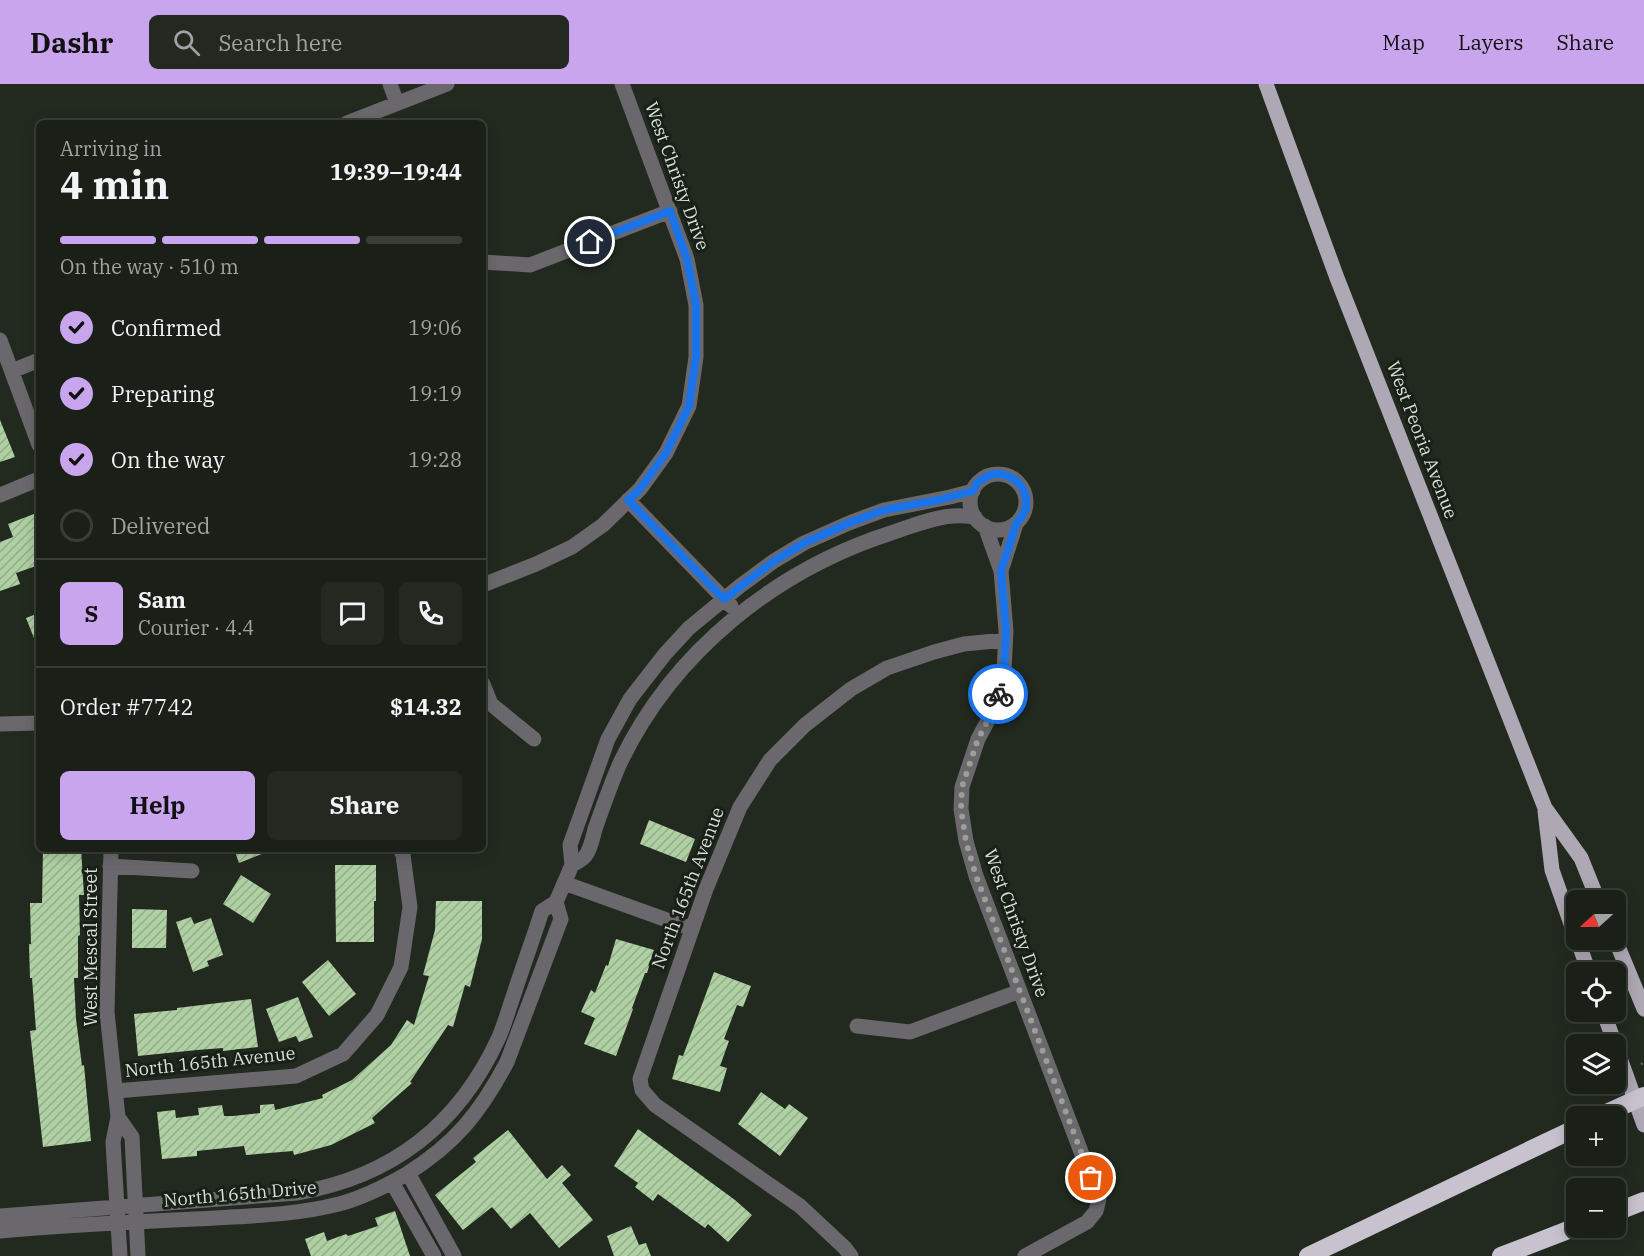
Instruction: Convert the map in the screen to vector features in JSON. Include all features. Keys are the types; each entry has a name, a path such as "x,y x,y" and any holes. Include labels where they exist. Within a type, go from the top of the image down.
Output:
{"highway":[{"path":"1622,1106 1639,1098"},
{"path":"1308,1256 1566,1133"},
{"path":"1626,1208 1644,1201"},
{"path":"1501,1256 1566,1231"}],"main road":[{"name":"West Peoria Avenue","path":"1266,84 1337,278 1545,808 1581,858 1594,890"},
{"name":"West Peoria Avenue","path":"1545,808 1552,870 1566,909"},
{"path":"1620,950 1644,1009"},
{"path":"1626,1069 1639,1098 1644,1125"}],"street":[{"path":"390,84 397,104"},
{"path":"355,120 447,84"},
{"name":"West Christy Drive","path":"486,584 572,547 603,525 640,489 666,453 689,406 696,357 696,305 687,259 622,84"},
{"path":"486,262 530,266 670,211"},
{"path":"0,340 36,437"},
{"path":"12,371 36,361"},
{"path":"993,474 1002,474 1018,482 1026,498 1026,508 1016,524 1001,571 980,522 971,509 970,500 977,483 993,474"},
{"path":"0,495 36,480"},
{"path":"973,491 884,510 804,543 774,561 689,628 665,654 630,699 608,739 570,845 572,865 586,856 621,762 642,724 664,692 696,653 739,615 793,576 861,542 954,515 999,530 1016,524"},
{"path":"628,500 739,615"},
{"name":"West Christy Drive","path":"1001,571 1006,630 1004,672 993,711 978,739 962,787 961,809 966,842 976,876 1099,1199 1096,1211 1087,1222 1025,1256"},
{"name":"North 165th Avenue","path":"851,1256 800,1206 655,1105 642,1090 640,1079 706,889 740,807 770,759 805,725 850,689 887,668 964,644 1005,640"},
{"path":"486,692 491,704 534,739"},
{"path":"0,724 36,723"},
{"name":"West Mescal Street","path":"111,852 107,1012 118,1117 113,1142 120,1256"},
{"name":"North 165th Avenue","path":"116,1091 296,1076 343,1054 377,1015 401,967 410,907 402,852"},
{"name":"North 165th Drive","path":"0,1216 297,1193 340,1183 406,1152 437,1127 472,1087 499,1036 542,911 556,902 572,865"},
{"path":"110,866 192,871"},
{"path":"564,883 692,929"},
{"name":"North 165th Drive","path":"0,1231 308,1210 357,1198 408,1173 447,1145 479,1109 500,1077 561,919 556,902"},
{"path":"857,1026 910,1032 1020,991"},
{"name":"West Mescal Street","path":"118,1117 132,1137 138,1256"},
{"path":"408,1173 454,1256"},
{"path":"392,1182 434,1256"}],"building":[{"path":"0,420 15,457 0,462"},
{"path":"36,513 36,566 16,573 20,584 0,591 0,542 13,537 8,524"},
{"path":"36,614 36,643 26,618"},
{"path":"649,820 695,839 686,862 640,844"},
{"path":"43,852 81,852 84,895 79,895 78,978 74,978 76,1019 82,1066 84,1065 91,1141 43,1147 30,1031 36,1030 29,944 31,944 30,903 42,903"},
{"path":"235,852 267,852 239,863"},
{"path":"335,865 376,865 374,942 336,942"},
{"path":"241,875 271,894 253,923 223,904"},
{"path":"436,901 482,901 482,939 470,987 465,985 453,1027 448,1025 410,1082 412,1083 372,1118 375,1123 331,1145 294,1155 293,1151 246,1155 244,1146 197,1151 197,1156 162,1159 157,1112 175,1110 176,1118 199,1115 198,1108 222,1105 224,1116 233,1116 260,1113 260,1105 274,1104 275,1110 323,1098 322,1095 352,1080 391,1045 407,1020 414,1025 429,976 423,975 435,930"},
{"path":"132,909 167,910 166,948 132,948"},
{"path":"191,917 194,924 211,918 223,955 207,961 209,966 193,972 176,922"},
{"path":"616,939 654,950 616,1056 584,1044 595,1018 581,1012 591,990 595,993 606,965 608,966"},
{"path":"328,960 356,994 329,1016 302,982"},
{"path":"714,972 751,986 743,1007 737,1005 724,1039 729,1041 720,1066 727,1068 720,1092 672,1079 679,1055 683,1056"},
{"path":"298,997 313,1037 299,1042 296,1036 279,1042 266,1009"},
{"path":"251,999 258,1047 138,1056 134,1014"},
{"path":"761,1092 785,1109 789,1104 808,1118 780,1156 738,1124"},
{"path":"638,1129 752,1215 728,1242 708,1224 705,1228 658,1194 653,1201 635,1187 638,1183 614,1166"},
{"path":"508,1130 547,1179 562,1165 571,1175 562,1183 593,1220 559,1248 530,1213 511,1229 492,1207 463,1230 435,1195 476,1162 473,1158"},
{"path":"395,1211 410,1256 311,1256 305,1239 324,1232 327,1241 346,1234 348,1236 378,1226 375,1218"},
{"path":"631,1226 639,1245 646,1243 651,1256 614,1256 607,1236"}],"way so far":[{"path":"998,694 993,711 978,739 962,787 961,809 966,842 976,876 1091,1178"}],"route":[{"path":"590,242 670,211 687,259 696,305 696,357 689,406 666,453 640,489 628,500 724,599 774,561 804,543 849,523 884,510 973,491 977,483 993,474 1002,474 1018,482 1026,498 1026,508 1016,524 1001,571 1006,630 1004,672 998,694"}]}
